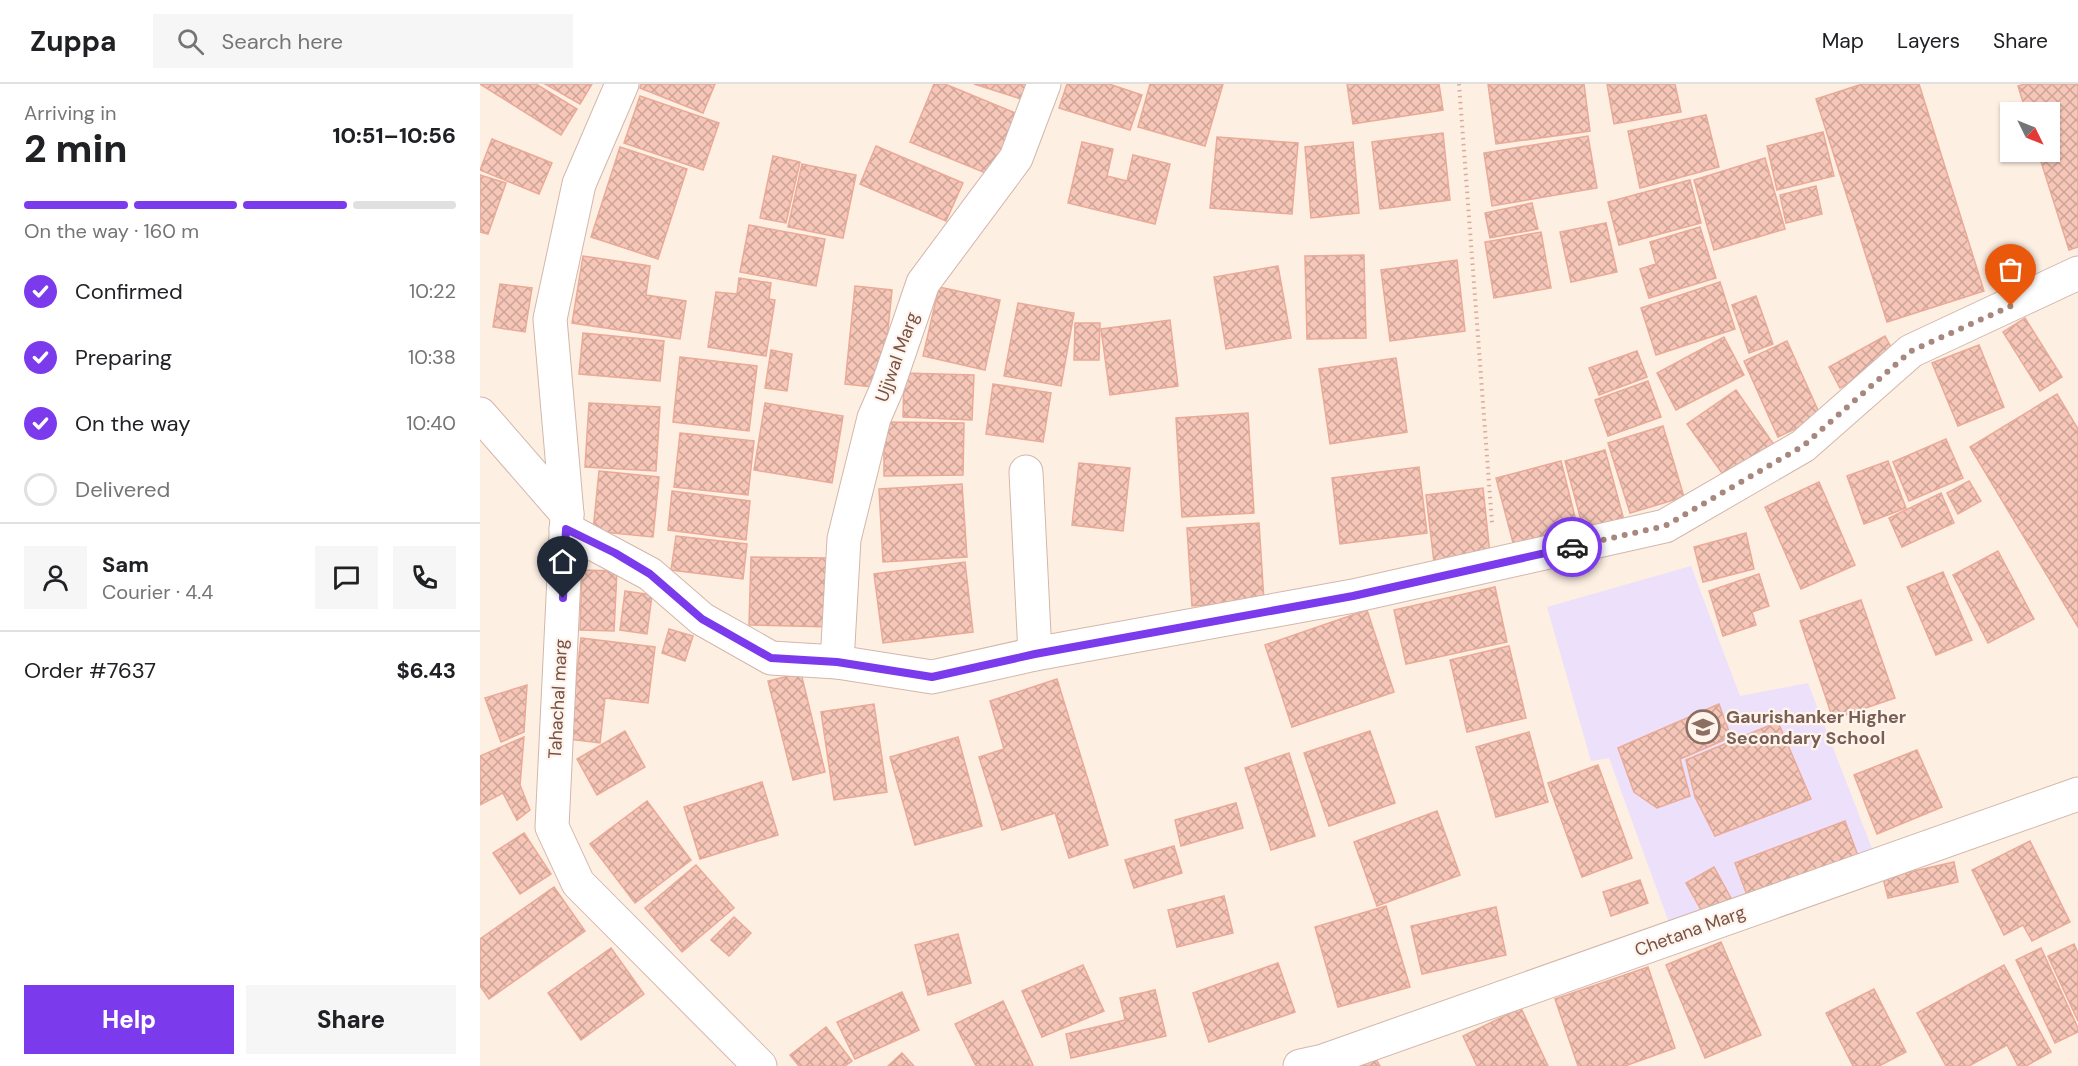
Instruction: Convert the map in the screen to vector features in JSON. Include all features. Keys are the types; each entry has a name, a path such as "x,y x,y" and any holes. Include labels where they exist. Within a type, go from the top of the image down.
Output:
{"street":[{"name":"Tahachal marg","path":"622,84 579,184 550,319 567,521 552,827 578,883 760,1066"},
{"name":"Ujjwal Marg","path":"837,662 844,539 874,418 887,388 923,283 1016,158 1044,84"},
{"path":"480,414 567,521 650,574 702,619 771,658 837,662 932,677 1035,654 1353,596 1665,526 1803,446 1911,351 2078,273"},
{"path":"1026,472 1035,654"},
{"name":"Chetana Marg","path":"1300,1066 1323,1061 2078,794"}],"path":[{"path":"1459,84 1496,564"}],"shaded area":[{"name":"Gaurishanker Higher Secondary School","path":"1691,566 1740,696 1808,683 1878,864 1676,942 1609,758 1591,761 1547,607"}],"building":[{"path":"480,84 536,84 577,109 561,135"},
{"path":"545,84 592,84 580,104"},
{"path":"641,84 715,84 703,113 640,88"},
{"path":"934,84 945,84 1018,114 993,176 910,142"},
{"path":"974,84 1030,84 1024,100"},
{"path":"1067,84 1109,84 1142,95 1130,130 1059,108"},
{"path":"1150,84 1223,84 1205,146 1138,127"},
{"path":"1347,84 1439,84 1443,110 1353,124"},
{"path":"1488,84 1584,84 1590,131 1496,144"},
{"path":"1607,84 1675,84 1681,112 1614,124"},
{"path":"1862,84 1919,84 1984,291 1887,322 1816,99"},
{"path":"2078,84 2078,247 2069,250 2041,162 2060,162 2060,102 2023,102 2018,86"},
{"path":"640,96 719,123 703,170 624,143"},
{"path":"1706,115 1719,167 1640,188 1628,131"},
{"path":"1823,132 1834,176 1777,190 1767,146"},
{"path":"1443,133 1450,200 1380,209 1372,142"},
{"path":"1588,136 1597,188 1492,206 1484,153"},
{"path":"1217,137 1298,143 1292,214 1210,208"},
{"path":"492,139 552,163 539,194 480,170"},
{"path":"1082,142 1113,149 1107,176 1127,181 1133,155 1170,164 1155,224 1068,203"},
{"path":"1353,142 1359,213 1311,218 1305,147"},
{"path":"876,146 963,183 946,221 860,184"},
{"path":"620,147 687,169 658,259 591,237"},
{"path":"773,156 800,162 786,223 760,218"},
{"path":"1765,158 1785,229 1714,250 1694,180"},
{"path":"802,164 856,175 843,238 788,227"},
{"path":"480,175 506,183 488,234 480,232"},
{"path":"1690,180 1701,223 1619,245 1608,202"},
{"path":"1816,186 1822,214 1786,223 1780,195"},
{"path":"1532,203 1538,229 1490,238 1485,213"},
{"path":"1606,223 1617,272 1571,282 1560,232"},
{"path":"749,225 825,239 816,286 740,272"},
{"path":"1700,227 1716,278 1649,298 1640,269 1656,264 1650,242"},
{"path":"1541,232 1551,288 1494,298 1485,242"},
{"path":"1364,255 1366,338 1307,339 1305,256"},
{"path":"583,256 650,266 646,295 686,301 680,339 572,323"},
{"path":"1457,260 1465,331 1390,341 1381,270"},
{"path":"1278,266 1291,338 1226,349 1214,277"},
{"path":"739,278 771,283 769,299 775,300 766,356 708,347 716,292 737,294"},
{"path":"1720,282 1735,329 1656,355 1641,308"},
{"path":"500,284 532,288 525,332 493,327"},
{"path":"855,286 892,290 882,388 845,384"},
{"path":"939,287 1000,300 985,370 923,356"},
{"path":"1756,296 1773,344 1749,353 1732,305"},
{"path":"1018,303 1074,313 1061,386 1004,376"},
{"path":"2025,318 2062,377 2040,391 2003,332"},
{"path":"1170,320 1178,386 1110,395 1101,329"},
{"path":"1075,323 1100,323 1099,360 1074,360"},
{"path":"583,333 664,341 660,381 579,374"},
{"path":"1885,336 1896,356 1840,388 1829,367"},
{"path":"1724,337 1744,375 1676,410 1657,373"},
{"path":"1787,341 1821,417 1778,437 1744,361"},
{"path":"1979,345 2004,407 1958,426 1932,363"},
{"path":"771,350 792,354 787,391 765,388"},
{"path":"1637,351 1647,377 1599,395 1589,368"},
{"path":"680,357 757,366 749,431 673,422"},
{"path":"1396,358 1407,432 1330,444 1319,369"},
{"path":"904,373 974,375 972,420 903,417"},
{"path":"1648,381 1661,417 1608,436 1595,400"},
{"path":"993,384 1051,393 1043,442 986,434"},
{"path":"1736,390 1777,449 1729,483 1687,424"},
{"path":"2057,394 2078,429 2078,627 1970,447"},
{"path":"589,403 660,407 656,471 585,467"},
{"path":"765,403 843,416 832,483 754,470"},
{"path":"1248,413 1254,513 1182,517 1176,418"},
{"path":"884,422 964,423 963,475 884,476"},
{"path":"1663,426 1684,497 1630,513 1608,443"},
{"path":"680,433 754,441 748,495 674,487"},
{"path":"1946,439 1963,478 1909,501 1893,462"},
{"path":"1605,450 1625,524 1585,535 1565,461"},
{"path":"1561,461 1581,541 1517,558 1496,478"},
{"path":"1888,461 1906,508 1864,524 1847,476"},
{"path":"1079,463 1130,468 1123,531 1072,525"},
{"path":"1419,467 1427,533 1340,544 1332,478"},
{"path":"599,471 659,477 653,537 593,531"},
{"path":"1969,481 1981,501 1958,514 1947,493"},
{"path":"1819,482 1855,565 1801,589 1765,507"},
{"path":"962,484 967,557 883,562 879,489"},
{"path":"1483,488 1491,564 1435,571 1426,495"},
{"path":"672,491 750,501 746,540 668,530"},
{"path":"1941,493 1954,523 1902,547 1889,518"},
{"path":"1259,523 1264,601 1192,606 1187,528"},
{"path":"1746,533 1754,569 1703,582 1694,547"},
{"path":"676,536 747,544 743,579 671,570"},
{"path":"1998,551 2034,619 1988,643 1953,575"},
{"path":"751,557 832,558 831,627 749,625"},
{"path":"965,562 973,632 883,643 874,574"},
{"path":"582,570 617,571 614,631 580,630"},
{"path":"1943,572 1972,640 1936,655 1907,587"},
{"path":"1759,574 1769,606 1752,612 1756,625 1723,636 1709,591"},
{"path":"1495,587 1507,642 1406,664 1394,610"},
{"path":"625,591 652,595 647,634 620,630"},
{"path":"1861,600 1895,698 1833,719 1800,621"},
{"path":"1367,610 1394,692 1292,727 1265,645"},
{"path":"669,629 693,636 685,661 662,653"},
{"path":"581,638 655,647 648,703 605,698 600,743 569,739"},
{"path":"1509,646 1526,718 1467,732 1450,660"},
{"path":"801,673 825,772 793,780 768,681"},
{"path":"1057,679 1108,845 1069,858 1055,813 1002,830 979,757 1004,749 990,701"},
{"path":"527,685 524,732 501,742 485,698"},
{"path":"874,704 887,792 834,800 821,712"},
{"path":"1719,704 1731,737 1680,759 1690,796 1657,808 1634,792 1618,748"},
{"path":"1778,722 1811,799 1715,836 1695,797 1686,760"},
{"path":"625,731 645,767 597,795 577,759"},
{"path":"1370,731 1395,803 1329,826 1304,753"},
{"path":"1529,732 1548,802 1496,817 1476,747"},
{"path":"524,737 520,785 530,810 517,820 503,793 480,805 480,756"},
{"path":"958,737 982,826 915,845 890,757"},
{"path":"1917,750 1942,807 1877,834 1854,775"},
{"path":"1289,753 1315,836 1271,850 1245,768"},
{"path":"1598,765 1632,858 1582,877 1548,783"},
{"path":"762,782 778,835 700,859 684,807"},
{"path":"647,801 691,860 635,903 590,844"},
{"path":"1236,803 1243,828 1181,846 1175,820"},
{"path":"1437,811 1460,875 1377,906 1354,842"},
{"path":"1845,821 1860,861 1750,903 1735,863"},
{"path":"524,833 551,874 520,894 493,853"},
{"path":"2030,841 2070,922 2032,941 2023,925 2004,935 1972,870"},
{"path":"1174,846 1182,873 1134,888 1125,860"},
{"path":"1954,862 1958,882 1888,898 1883,878"},
{"path":"696,865 734,908 682,952 645,908"},
{"path":"1714,867 1732,900 1704,915 1686,883"},
{"path":"1640,880 1648,903 1611,916 1603,892"},
{"path":"554,887 585,931 489,999 480,986 480,939"},
{"path":"1224,896 1233,933 1177,947 1168,910"},
{"path":"1386,906 1410,987 1338,1007 1315,927"},
{"path":"1496,907 1506,955 1422,974 1411,926"},
{"path":"734,917 751,933 729,956 711,940"},
{"path":"958,934 971,983 928,995 915,945"},
{"path":"1721,942 1761,1035 1705,1058 1666,965"},
{"path":"2074,944 2078,953 2078,1021 2048,956"},
{"path":"611,948 644,994 581,1040 548,993"},
{"path":"2041,948 2078,1028 2078,1032 2055,1043 2016,960"},
{"path":"1278,963 1295,1012 1209,1042 1193,993"},
{"path":"1083,965 1104,1011 1042,1037 1022,991"},
{"path":"2004,965 2051,1052 2026,1066 2018,1066 2007,1045 1969,1066 1946,1066 1917,1013"},
{"path":"1648,967 1675,1048 1625,1066 1578,1066 1555,999"},
{"path":"1874,989 1906,1052 1879,1066 1853,1066 1826,1013"},
{"path":"1155,990 1166,1036 1071,1058 1066,1034 1125,1020 1120,998"},
{"path":"902,992 919,1030 855,1059 837,1022"},
{"path":"1003,1001 1033,1065 976,1066 955,1024"},
{"path":"1521,1008 1548,1066 1477,1066 1463,1036"},
{"path":"826,1027 852,1061 845,1066 799,1066 790,1055"},
{"path":"1371,1051 1380,1066 1347,1066"},
{"path":"902,1053 914,1066 888,1066"}],"way so far":[{"path":"1572,547 1665,526 1803,446 1911,351 2011,306"}],"place":[{"name":"Gaurishanker Higher Secondary School","path":"1703,727"}],"route":[{"path":"563,598 566,529 615,553 650,574 702,619 771,658 837,662 932,677 1035,654 1353,596 1572,547"}]}
